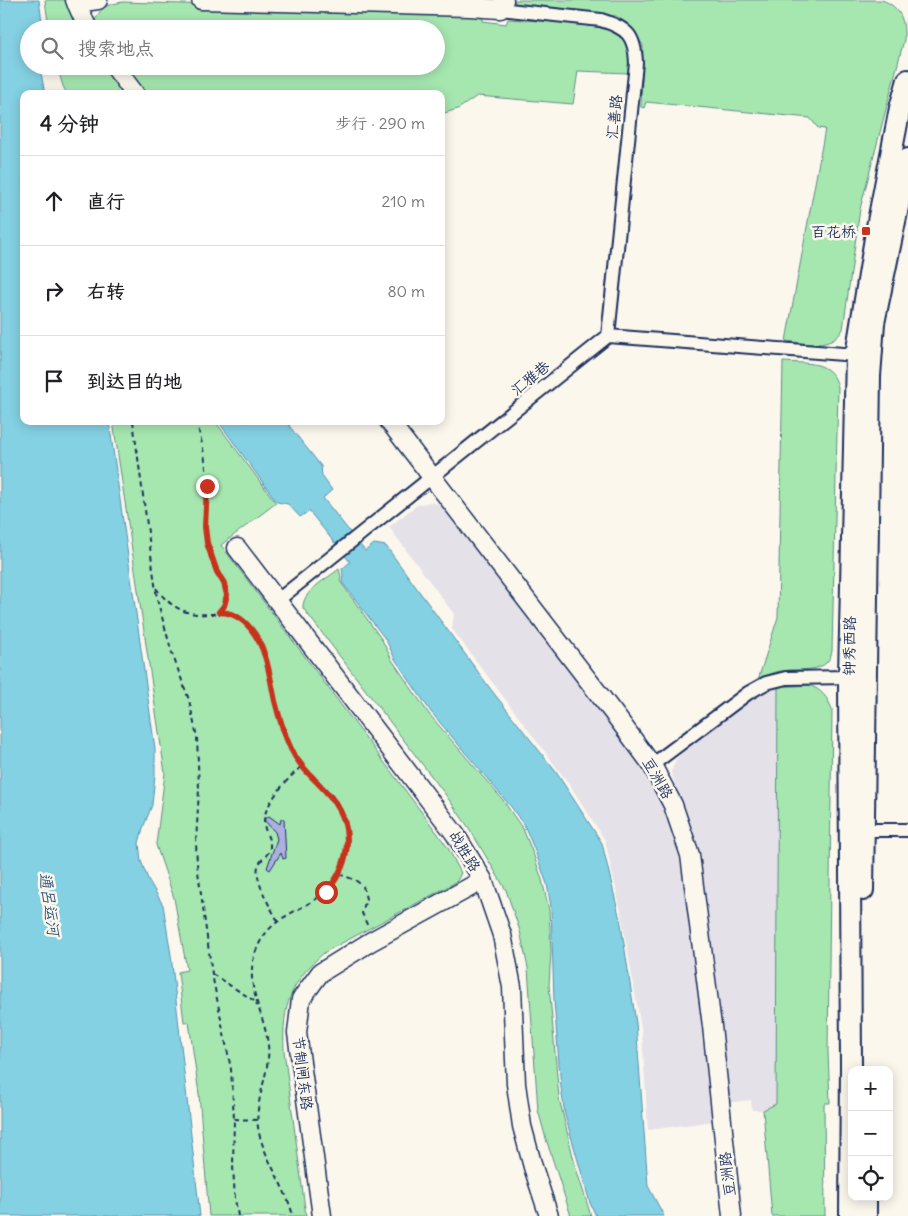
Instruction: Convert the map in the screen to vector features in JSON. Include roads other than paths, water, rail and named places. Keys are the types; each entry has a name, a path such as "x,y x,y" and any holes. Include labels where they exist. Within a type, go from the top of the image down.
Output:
{"main road":[{"name":"钟秀西路","path":"863,1066 856,830 849,677 856,355 876,232 900,108 908,80"},
{"name":"钟秀西路","path":"850,1216 856,830 870,376 874,323 908,159"},
{"path":"866,1201 866,1216"}],"street":[{"path":"84,20 76,2 98,0"},
{"path":"201,0 470,7 502,5"},
{"name":"汇善路","path":"502,5 601,20 616,25 628,34 635,47 636,63 608,336"},
{"path":"121,75 132,90"},
{"path":"608,336 856,355"},
{"name":"汇雅巷","path":"278,600 608,336"},
{"name":"豆洲路","path":"392,425 652,765 673,805 690,856 712,1026 732,1216"},
{"name":"战胜路","path":"237,548 455,834 483,880 502,935 512,988 516,1084 522,1126 549,1216"},
{"path":"652,765 748,693 766,683 786,678 849,677"},
{"path":"856,830 908,830"},
{"name":"节制闸东路","path":"322,1216 297,1033 301,999 320,973 370,942 483,880"}],"water":[{"name":"通吕运河","path":"0,0 39,0 42,20 20,20 20,75 41,75 44,90 20,90 20,425 110,425 155,749 152,805 139,843 141,861 148,879 163,905 171,955 200,1216 0,1216"},
{"path":"221,425 289,425 321,466 322,476 332,490 323,498 365,551 374,544 386,546 492,691 556,772 602,843 621,924 636,1023 648,1186 664,1216 596,1216 590,1203 565,1115 561,1088 554,1001 551,907 547,884 525,827 512,808 431,712 395,659 386,640 342,582 342,569 350,562 309,511 300,517 288,504 277,502"}],"place":[{"name":"百花桥","path":"866,231"}]}
